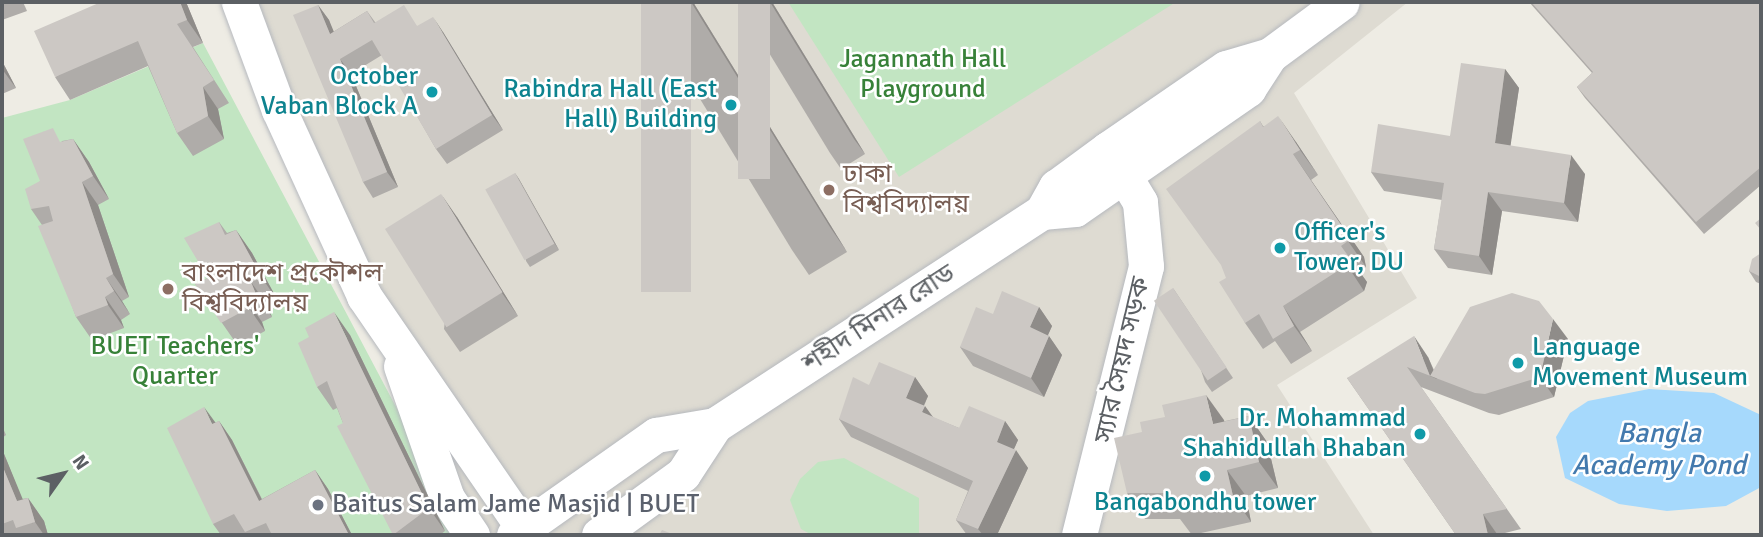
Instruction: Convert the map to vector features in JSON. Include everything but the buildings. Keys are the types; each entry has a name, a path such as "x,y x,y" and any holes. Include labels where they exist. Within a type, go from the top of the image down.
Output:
{"main road":[{"path":"239,2 352,272 396,345 521,533"},
{"name":"শহীদ মিনার রোড","path":"521,533 656,435 715,425 1042,212 1075,209 1117,162 1226,68 1270,55 1342,2"},
{"name":"স্যার সৈয়দ সড়ক","path":"1079,535 1146,266 1140,202 1117,162"},
{"path":"396,345 447,498 472,535"},
{"name":"শহীদ মিনার রোড","path":"599,535 683,474 715,425"}],"shaded area":[{"name":"ঢাকা বিশ্ববিদ্যালয়","path":"227,2 1408,2 1294,93 1417,298 1277,385 1374,535 491,535 460,489"}],"green space":[{"name":"Jagannath Hall Playground","path":"788,2 1176,2 899,177"},
{"name":"BUET Teachers' Quarter","path":"203,43 464,535 2,535 2,118 70,100"},
{"path":"844,458 919,498 919,535 812,535 801,529 790,500 800,479 818,462"}],"water":[{"name":"Bangla Academy Pond","path":"1649,389 1714,393 1761,415 1761,487 1726,506 1667,511 1619,504 1565,478 1556,437 1570,413 1588,401"}],"place":[{"name":"October Vaban Block A","path":"432,92"},
{"name":"Rabindra Hall (East Hall) Building","path":"731,105"},
{"name":"ঢাকা বিশ্ববিদ্যালয়","path":"829,190"},
{"name":"Officer's Tower, DU","path":"1280,248"},
{"name":"বাংলাদেশ প্রকৌশল বিশ্ববিদ্যালয়","path":"168,289"},
{"name":"Language Movement Museum","path":"1518,363"},
{"name":"Dr. Mohammad Shahidullah Bhaban","path":"1420,434"},
{"name":"Bangabondhu tower","path":"1205,476"},
{"name":"Baitus Salam Jame Masjid | BUET","path":"318,505"}]}
